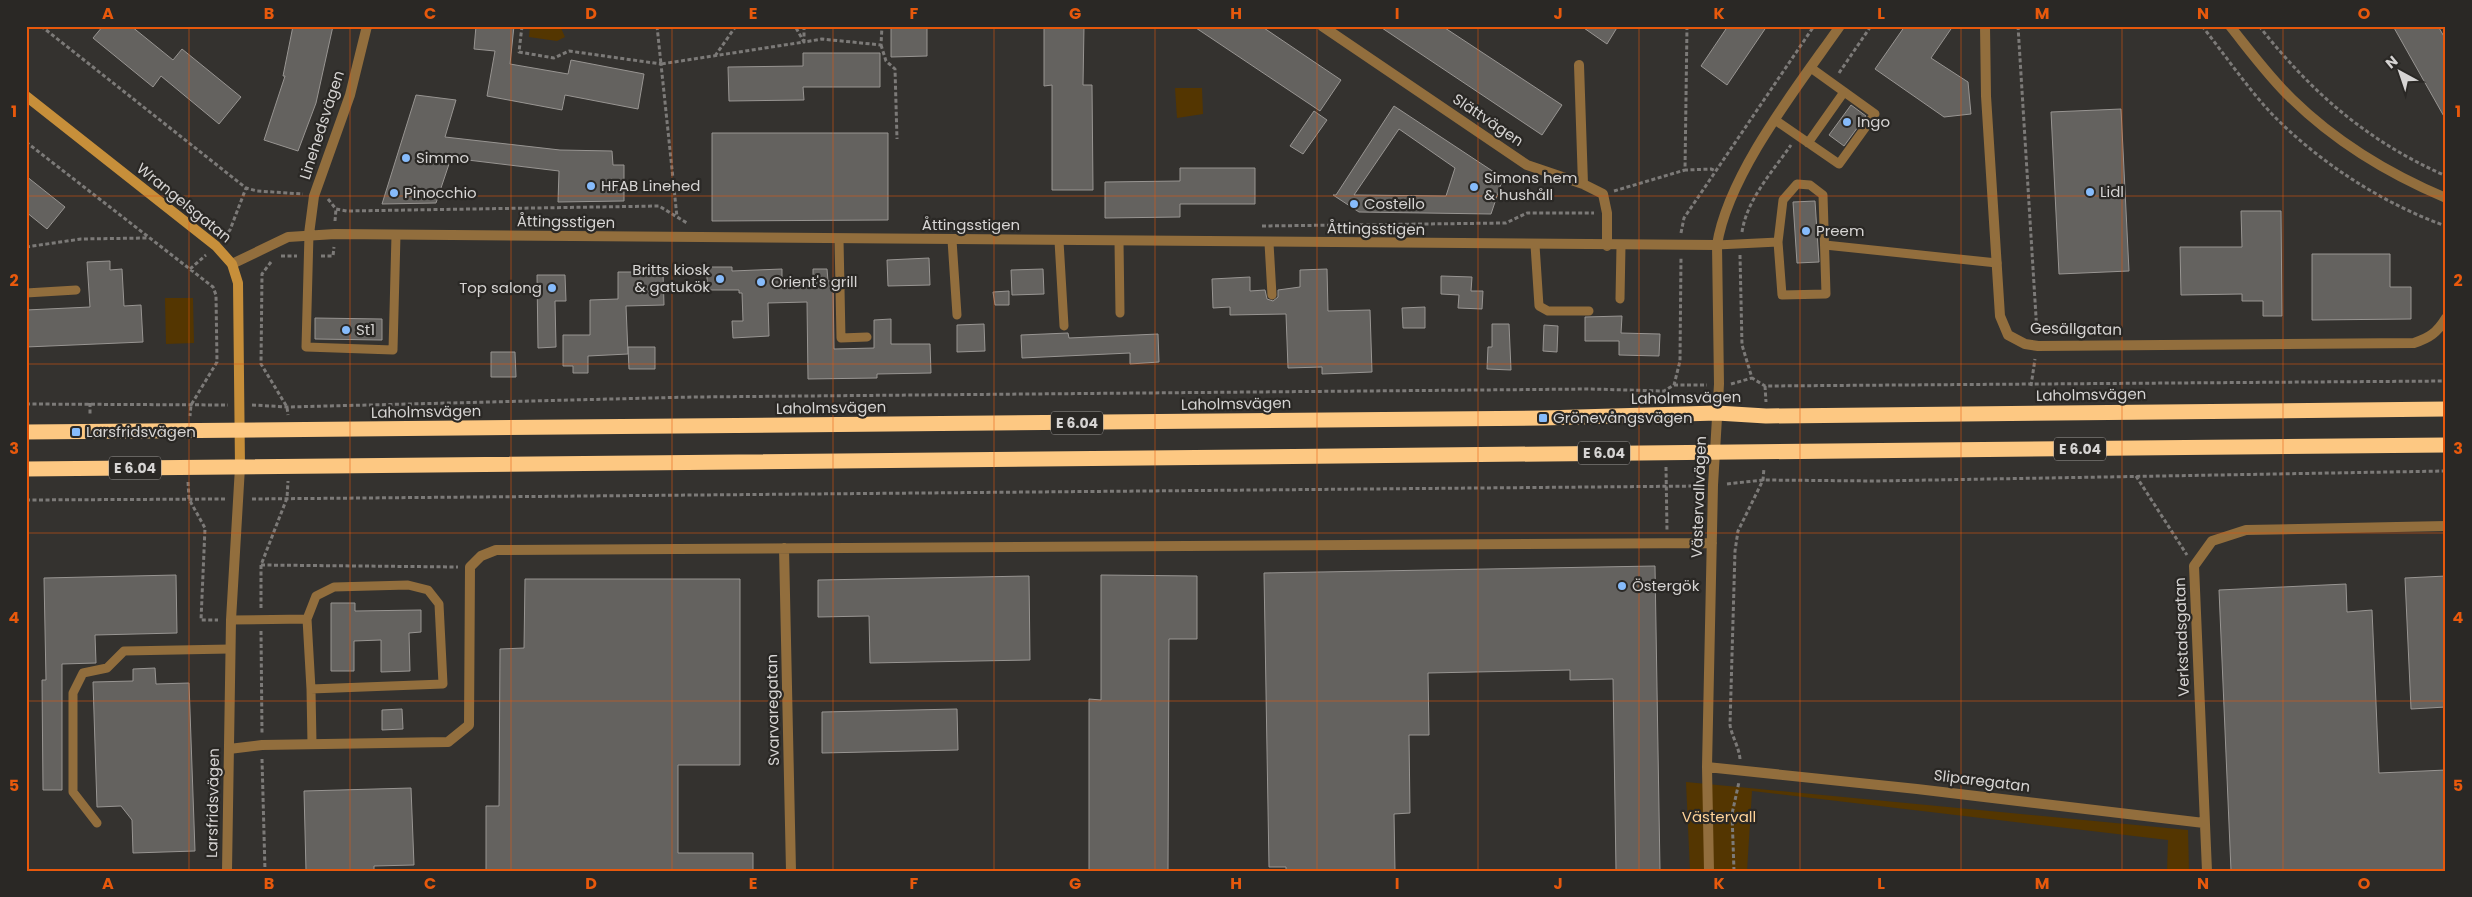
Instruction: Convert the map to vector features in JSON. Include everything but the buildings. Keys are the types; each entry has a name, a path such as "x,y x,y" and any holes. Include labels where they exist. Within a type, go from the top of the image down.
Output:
{"highway":[{"name":"Laholmsvägen","path":"26,432 1513,418 1717,413 1766,416 2446,409"},
{"name":"E 6.04","path":"26,469 2446,445"}],"main road":[{"name":"Wrangelsgatan","path":"26,96 216,246 232,264 238,283 240,467"}],"street":[{"name":"Linehedsvägen","path":"309,234 314,196 350,95 367,26"},
{"name":"Slättvägen","path":"1322,26 1527,165 1584,184 1603,194"},
{"path":"1717,245 1720,226 1730,200 1746,168 1840,26"},
{"name":"Gesällgatan","path":"1985,26 1986,96 2000,316 2008,335 2025,344 2038,346 2414,344 2430,338 2440,329 2446,318"},
{"path":"2230,26 2266,72 2292,100 2350,147 2408,182 2446,198"},
{"path":"1579,65 1584,184"},
{"path":"1603,194 1607,213 1607,246"},
{"name":"Åttingsstigen","path":"232,264 288,237 309,234 1607,246 1717,245"},
{"name":"Västervallvägen","path":"1709,871 1707,767 1713,485 1717,413 1717,245"},
{"name":"Larsfridsvägen","path":"227,871 230,649 240,467"},
{"name":"Verkstadsgatan","path":"2204,823 2194,566 2212,541 2246,530 2446,526"},
{"path":"229,749 262,745 448,742 469,725 470,567 481,556 496,550 1712,543"},
{"name":"Svarvaregatan","path":"784,548 791,871"},
{"name":"Sliparegatan","path":"1707,767 1740,769 2204,823"},
{"path":"2204,823 2207,871"}],"lane":[{"path":"1776,120 1839,164 1875,114 1811,68"},
{"path":"1808,143 1844,92"},
{"path":"1797,184 1810,185 1823,195 1826,294 1782,295 1778,242 1783,200 1797,184"},
{"path":"309,234 306,347 393,350 396,235"},
{"path":"840,239 841,338 866,337"},
{"path":"952,240 957,315"},
{"path":"1059,241 1064,326"},
{"path":"1119,241 1120,313"},
{"path":"1717,245 1778,242"},
{"path":"1269,243 1272,294"},
{"path":"1535,245 1539,306 1548,311 1589,311"},
{"path":"1825,245 1997,264"},
{"path":"1620,299 1621,246"},
{"path":"26,293 76,290"},
{"path":"311,689 443,684 440,604 428,590 408,584 334,587 316,596 307,619 312,744"},
{"path":"231,620 261,618 307,619"},
{"path":"97,823 73,792 73,693 83,673 107,668 124,652 230,649"}],"path":[{"path":"41,26 246,188 257,191 280,191 328,199 336,209 333,256 281,256 268,265 262,274 261,364 287,407 289,430"},
{"path":"522,26 519,52 554,58 569,51 661,64 822,39 881,45"},
{"path":"657,26 678,217"},
{"path":"715,56 736,26"},
{"path":"794,26 804,42"},
{"path":"804,26 804,42"},
{"path":"882,26 881,45 886,61 895,69 897,139"},
{"path":"1685,170 1687,26"},
{"path":"2018,26 2038,346 2031,386"},
{"path":"2202,26 2271,113 2299,139 2344,173 2377,194 2422,218 2446,226"},
{"path":"2259,26 2295,68 2362,130 2416,163 2446,176"},
{"path":"26,142 147,238 209,282 216,296 217,362 191,405 188,431"},
{"path":"1603,194 1685,170 1711,169 1716,171"},
{"path":"336,209 659,206 693,226"},
{"path":"1257,226 1506,223 1527,213 1607,213"},
{"path":"26,247 81,239 147,238"},
{"path":"1766,416 1765,386 2031,386 2446,381"},
{"path":"26,404 240,404 287,407 723,397 1590,389 1664,391"},
{"path":"90,403 90,415"},
{"path":"1734,871 1732,814 1738,792 1740,769 1740,750 1733,738 1730,725 1735,551 1738,531 1763,480 1766,452"},
{"path":"265,871 261,565 287,498 289,466"},
{"path":"188,468 189,499 205,528 201,620 231,620"},
{"path":"26,500 1713,485 1763,480 1875,481 2446,471"},
{"path":"2136,476 2194,566"},
{"path":"261,565 470,567"}],"green space":[{"path":"530,26 560,26 565,37 557,41 529,37"},
{"path":"1175,88 1202,88 1203,114 1177,118"},
{"path":"165,298 193,298 194,343 166,344"},
{"name":"Västervall","path":"1686,782 2188,830 2189,871 2167,871 2168,840 1752,791 1747,871 1690,871"}],"place":[{"name":"Ingo","path":"1847,122"},
{"name":"Simmo","path":"406,158"},
{"name":"HFAB Linehed","path":"591,186"},
{"name":"Simons hem & hushåll","path":"1474,187"},
{"name":"Lidl","path":"2090,192"},
{"name":"Pinocchio","path":"394,193"},
{"name":"Costello","path":"1354,204"},
{"name":"Preem","path":"1806,231"},
{"name":"Britts kiosk & gatukök","path":"720,279"},
{"name":"Orient's grill","path":"761,282"},
{"name":"Top salong","path":"552,288"},
{"name":"St1","path":"346,330"},
{"name":"Grönevångsvägen","path":"1543,418"},
{"name":"Larsfridsvägen","path":"76,432"},
{"name":"Östergök","path":"1622,586"}]}
